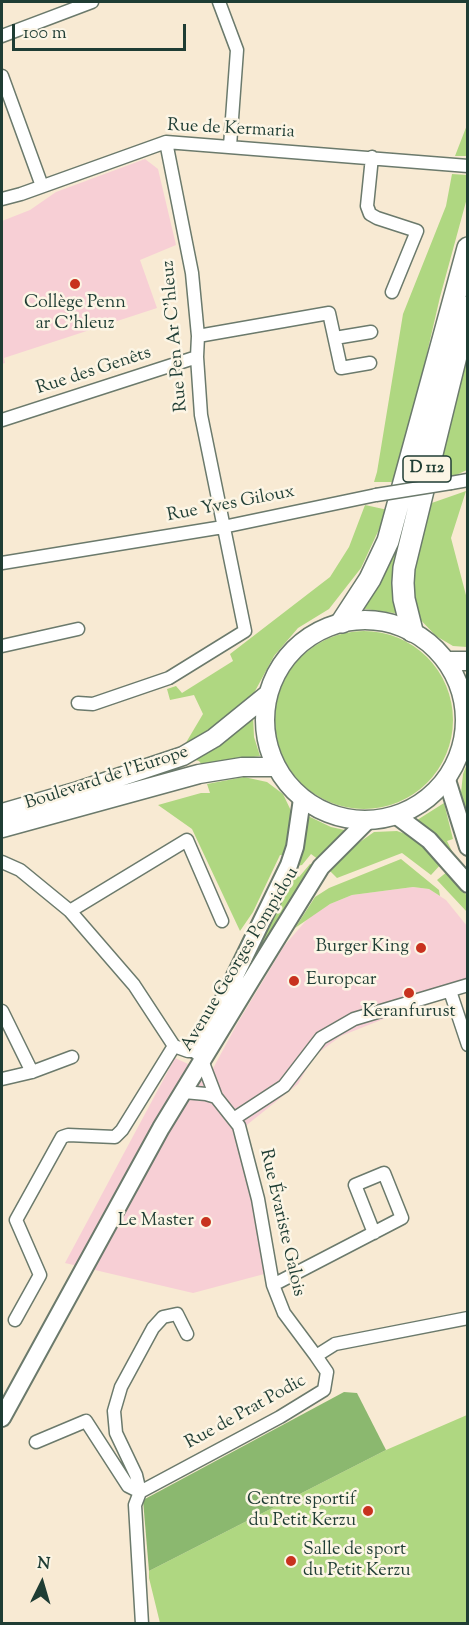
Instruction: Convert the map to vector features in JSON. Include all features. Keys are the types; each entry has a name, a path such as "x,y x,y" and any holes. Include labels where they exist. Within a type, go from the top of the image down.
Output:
{"highway":[{"name":"D 112","path":"342,622 369,579 388,541 468,248"},
{"name":"D 112","path":"412,631 404,598 404,568 468,307"}],"main road":[{"path":"363,620 387,622 412,631 432,644 447,661 459,686 466,709 465,734 458,757 447,780 424,801 397,816 366,822 344,819 322,812 302,799 286,784 266,745 263,726 267,694 274,674 286,657 317,631 342,622 363,620"},
{"path":"447,661 468,661"},
{"name":"Boulevard de l'Europe","path":"2,813 78,791 183,756 214,738 267,694"},
{"name":"Boulevard de l'Europe","path":"2,828 199,774 242,767 276,767"},
{"path":"447,780 468,848"},
{"name":"Avenue Georges Pompidou","path":"161,1128 184,1092 289,865 295,847 302,799"},
{"path":"397,816 429,840 468,884"},
{"name":"Avenue Georges Pompidou","path":"2,1418 200,1057 321,867 366,822"}],"street":[{"path":"2,36 92,2"},
{"path":"219,2 237,50 230,146"},
{"path":"2,76 42,186"},
{"name":"Rue de Kermaria","path":"2,199 165,142 462,165"},
{"name":"Rue Pen Ar C'hleuz","path":"78,703 93,704 169,678 245,631 201,415 198,336 192,273 165,142"},
{"path":"372,157 367,206 370,214 417,231 392,292"},
{"path":"198,336 329,313 341,368 370,363"},
{"path":"335,338 371,332"},
{"name":"Rue des Genêts","path":"2,420 197,357"},
{"name":"Rue Yves Giloux","path":"2,563 222,527 376,495 468,480"},
{"path":"2,646 78,629"},
{"path":"70,911 187,840 222,921"},
{"path":"2,862 20,870 70,911 134,985 161,1030 174,1046 200,1057"},
{"path":"235,1118 284,1086 321,1038 354,1019 468,985"},
{"path":"450,991 468,1045"},
{"path":"2,1011 32,1072"},
{"name":"Avenue Georges Pompidou","path":"15,1320 40,1275 16,1220 62,1137 68,1135 115,1137 122,1130 174,1046"},
{"path":"2,1079 32,1072 72,1057"},
{"name":"Rue Évariste Galois","path":"200,1057 216,1097 235,1118 238,1126 258,1199 273,1285 284,1313 316,1356"},
{"path":"184,1092 216,1097"},
{"path":"273,1285 374,1233 402,1218 384,1173 355,1185 374,1233"},
{"path":"142,1623 135,1505 140,1492 136,1475 116,1433 114,1411 121,1387 153,1328 163,1317 177,1314 187,1334"},
{"name":"Rue de Prat Podic","path":"140,1492 280,1417 324,1390 327,1372 316,1356 335,1344 468,1318"},
{"path":"2,1399 26,1373"},
{"path":"36,1442 86,1421 128,1486 140,1492"}],"shaded area":[{"name":"Collège Penn ar C'hleuz","path":"145,159 158,169 176,245 140,260 157,308 4,358 5,363 2,364 2,221 30,210 56,192"},
{"path":"413,887 429,889 446,900 467,926 467,992 386,1018 341,1036 314,1056 298,1084 238,1132 268,1273 193,1293 65,1263 175,1058 210,1074 284,946 310,916 352,895"}],"green space":[{"path":"467,125 467,156 455,156"},
{"path":"452,174 467,175 467,198 440,297 415,405 393,482 374,482 403,314 446,206"},
{"path":"467,356 467,470 456,475 445,475 441,473 441,465"},
{"path":"466,491 451,538 467,599 467,647 453,646 436,636 415,614 409,589 426,505"},
{"path":"365,505 388,510 361,568 329,609 298,628 274,656 254,693 227,722 184,746 203,714 194,695 170,700 167,689 176,686 182,693 233,661 230,654 330,577 349,547"},
{"path":"400,532 404,533 401,614 358,608"},
{"path":"364,631 398,638 427,657 446,686 453,720 446,754 427,783 398,802 364,809 330,802 301,783 282,754 275,720 282,686 301,657 330,638"},
{"path":"253,715 254,737 260,756 202,765 199,761 192,759"},
{"path":"467,764 467,814 461,793 463,774"},
{"path":"244,777 267,782 283,794 293,815 286,855 280,855 253,912 240,931 192,829 158,805 201,793 210,793 207,784"},
{"path":"444,803 453,839 447,841 453,853 414,822"},
{"path":"308,816 331,827 349,831 319,860 311,854 302,865 297,866 305,841"},
{"path":"397,831 414,837 442,863 431,875 402,853 337,878 328,869 374,832"},
{"path":"401,859 439,890 440,896 429,889 413,887 352,895 330,904 295,928 315,897 329,888"},
{"path":"310,864 313,865 258,954 192,1074 294,873 299,877"},
{"path":"448,871 467,896 467,912 437,880"},
{"path":"344,1392 357,1393 386,1450 149,1571 143,1500"},
{"name":"Centre sportif du Petit Kerzu","path":"467,1415 467,1623 160,1623 149,1571 386,1450"}],"place":[{"name":"Collège Penn ar C'hleuz","path":"75,284"},
{"name":"Burger King","path":"421,948"},
{"name":"Europcar","path":"294,981"},
{"name":"Keranfurust","path":"409,993"},
{"name":"Le Master","path":"206,1222"},
{"name":"Centre sportif du Petit Kerzu","path":"368,1511"},
{"name":"Salle de sport du Petit Kerzu","path":"291,1561"}]}
